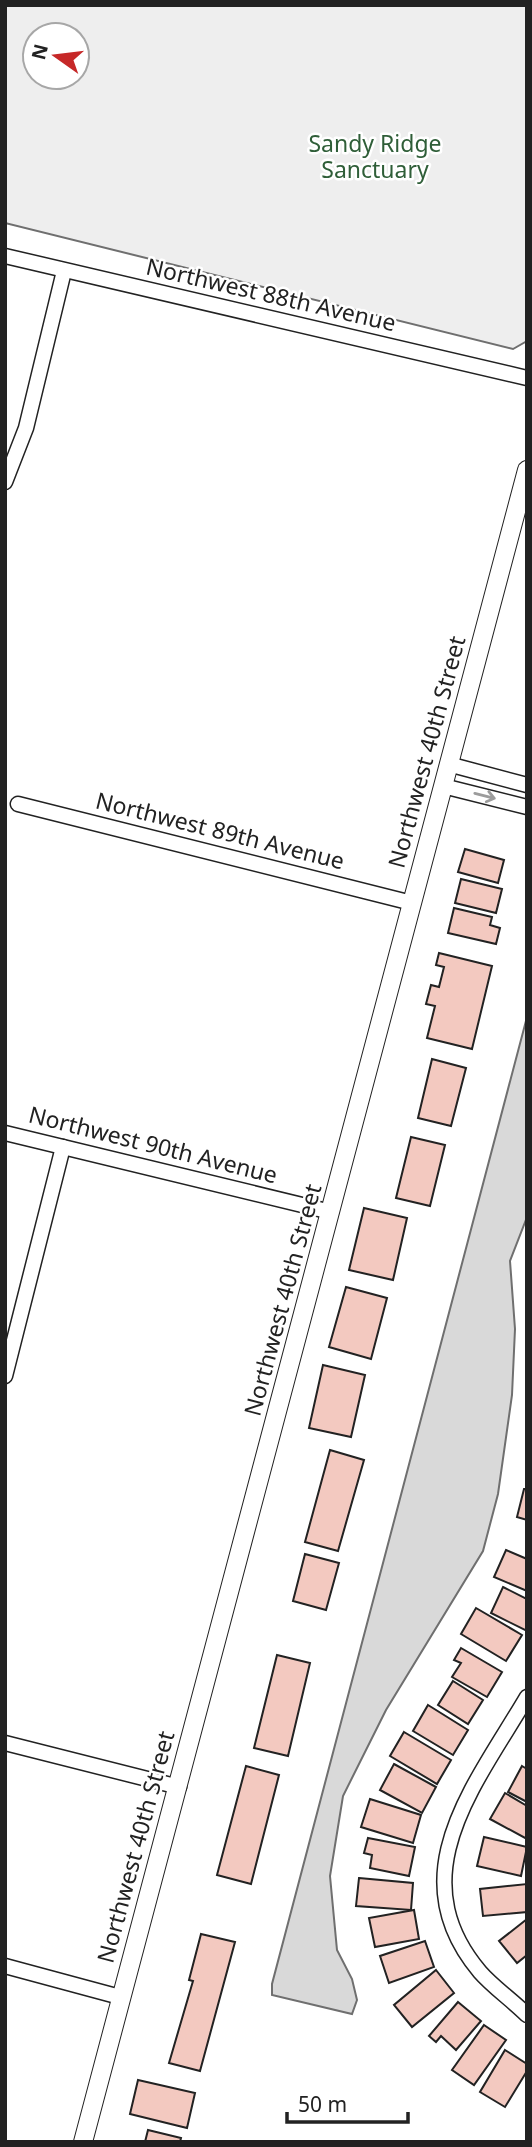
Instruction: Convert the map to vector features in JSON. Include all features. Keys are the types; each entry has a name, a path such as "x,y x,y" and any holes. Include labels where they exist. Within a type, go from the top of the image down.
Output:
{"street":[{"name":"Northwest 88th Avenue","path":"5,256 527,378"},
{"path":"5,482 26,428 64,271"},
{"name":"Northwest 40th Street","path":"83,2142 527,470"},
{"path":"448,765 527,785"},
{"path":"443,786 527,807"},
{"name":"Northwest 89th Avenue","path":"18,804 412,903"},
{"name":"Northwest 90th Avenue","path":"5,1133 331,1212"},
{"path":"5,1377 63,1147"},
{"path":"527,1697 454,1823 446,1849 444,1883 449,1917 462,1947 480,1973 527,2015"},
{"path":"5,1743 178,1787"},
{"path":"5,1966 120,1997"}],"green space":[{"name":"Sandy Ridge Sanctuary","path":"5,5 527,5 527,341 513,349 5,223"}],"shaded area":[{"path":"527,1017 527,1217 510,1261 515,1329 512,1395 498,1494 483,1551 386,1710 343,1796 330,1876 337,1950 352,1979 357,2000 352,2014 272,1995 272,1984"}],"building":[{"path":"465,849 504,860 498,883 458,872"},
{"path":"461,879 502,889 496,913 455,903"},
{"path":"454,908 492,917 490,925 500,928 496,944 448,933"},
{"path":"439,953 492,966 472,1049 427,1038 435,1006 426,1004 431,985 439,987 444,967 436,965"},
{"path":"432,1059 466,1068 451,1126 418,1118"},
{"path":"411,1137 445,1145 430,1206 396,1198"},
{"path":"364,1208 407,1218 393,1280 349,1270"},
{"path":"346,1287 387,1298 371,1359 329,1347"},
{"path":"323,1365 365,1375 351,1437 309,1428"},
{"path":"330,1450 364,1460 338,1551 305,1542"},
{"path":"524,1489 527,1489 527,1520 517,1517"},
{"path":"506,1550 527,1559 527,1591 494,1577"},
{"path":"305,1554 339,1563 326,1610 293,1601"},
{"path":"503,1587 527,1599 527,1631 491,1613"},
{"path":"476,1608 522,1635 506,1661 461,1634"},
{"path":"461,1648 502,1672 487,1697 452,1677 461,1663 454,1660"},
{"path":"277,1655 310,1663 288,1756 254,1748"},
{"path":"453,1681 483,1700 468,1724 438,1705"},
{"path":"428,1705 468,1730 453,1755 413,1731"},
{"path":"404,1732 451,1760 437,1784 390,1756"},
{"path":"394,1764 436,1787 422,1813 380,1790"},
{"path":"246,1766 279,1775 251,1884 217,1875"},
{"path":"522,1766 527,1769 527,1802 508,1792"},
{"path":"505,1793 527,1806 527,1839 490,1819"},
{"path":"370,1799 421,1815 413,1843 361,1827"},
{"path":"484,1837 527,1847 521,1876 477,1866"},
{"path":"368,1838 415,1847 409,1876 370,1868 372,1855 364,1853"},
{"path":"359,1878 413,1883 411,1910 356,1906"},
{"path":"527,1884 527,1912 483,1916 480,1889"},
{"path":"414,1910 419,1939 375,1947 369,1918"},
{"path":"527,1919 527,1955 517,1963 499,1941"},
{"path":"201,1934 235,1942 200,2071 169,2063 193,1981 189,1980"},
{"path":"425,1941 434,1967 389,1983 380,1956"},
{"path":"436,1970 454,1993 412,2027 394,2005"},
{"path":"458,2002 481,2021 456,2050 441,2036 436,2042 429,2036"},
{"path":"484,2025 506,2040 474,2085 452,2070"},
{"path":"505,2050 527,2064 527,2071 505,2107 480,2092"},
{"path":"138,2080 195,2093 187,2128 130,2114"},
{"path":"148,2130 181,2138 180,2142 145,2142"}]}
